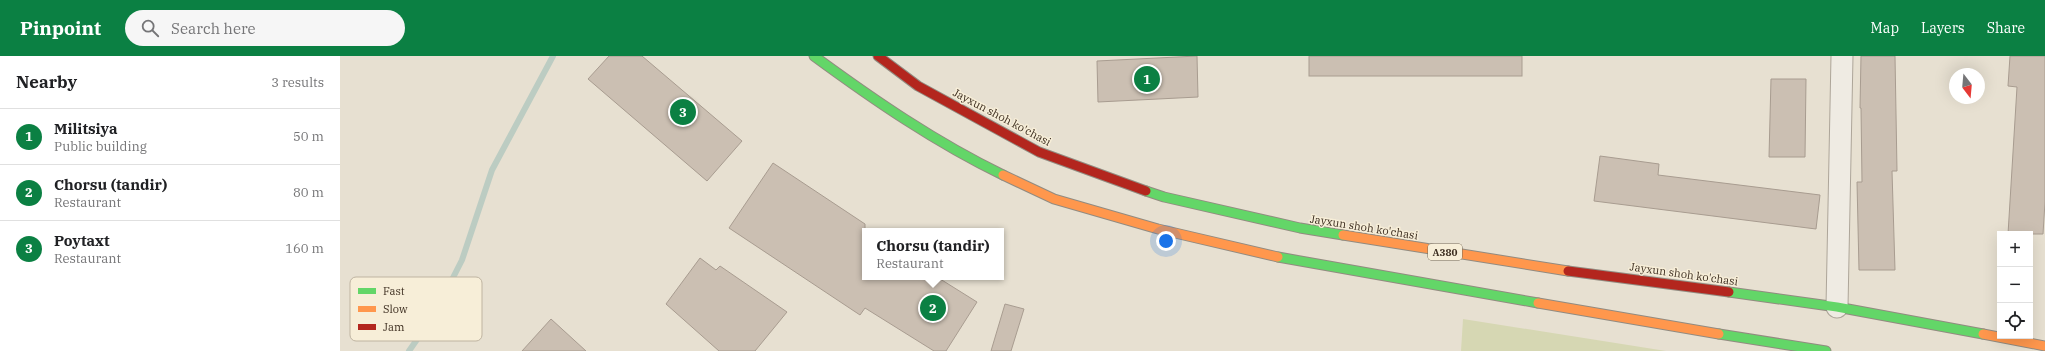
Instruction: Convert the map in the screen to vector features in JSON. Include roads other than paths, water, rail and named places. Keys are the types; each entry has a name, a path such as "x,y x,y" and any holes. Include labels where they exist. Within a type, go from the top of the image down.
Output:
{"highway":[{"path":"814,56 890,111 974,161 1054,199 1150,227 1287,259 1628,320 1826,351"},
{"name":"Jayxun shoh ko'chasi","path":"878,56 918,86 1039,152 1164,197 1323,232 1512,263 1837,307 2045,346"}],"street":[{"path":"1837,307 1842,56"}],"waterway":[{"path":"453,277 462,260 492,170 553,56"},
{"path":"409,351 416,341"}],"place":[{"name":"Militsiya","path":"1147,79"},
{"name":"Poytaxt","path":"683,112"},
{"name":"Chorsu (tandir)","path":"933,308"}]}
